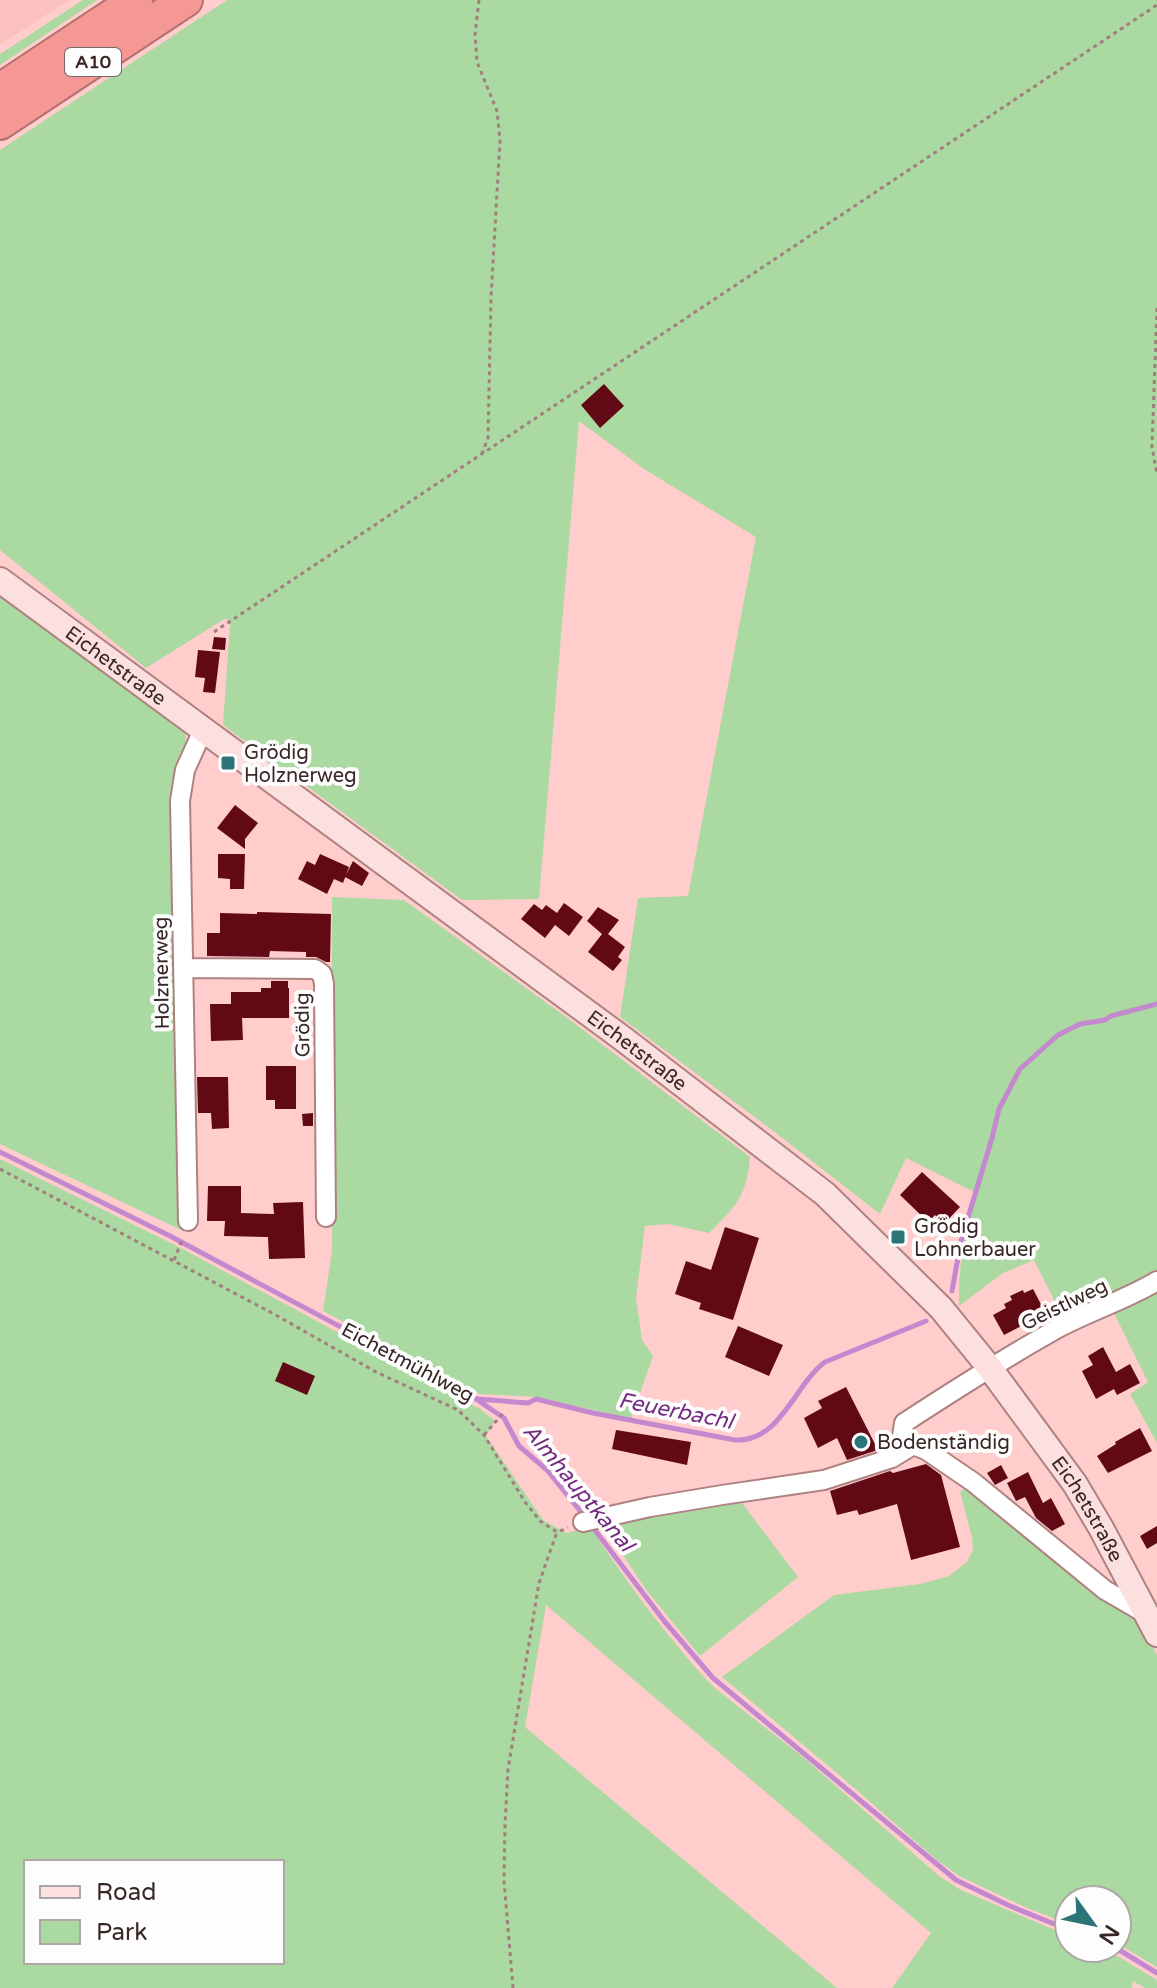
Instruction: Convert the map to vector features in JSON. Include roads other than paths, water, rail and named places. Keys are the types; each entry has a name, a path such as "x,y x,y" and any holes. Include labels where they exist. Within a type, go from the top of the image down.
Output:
{"highway":[{"name":"A10","path":"0,90 136,0"},
{"name":"A10","path":"0,123 186,0"}],"main road":[{"name":"Eichetstraße","path":"0,580 690,1089 825,1194 941,1308 989,1367 1075,1484 1154,1624"}],"street":[{"name":"Holznerweg","path":"188,1225 180,801 185,770 203,730"},
{"name":"Grödig","path":"183,968 315,969 322,974 326,1217"},
{"name":"Geistlweg","path":"989,1367 1066,1324 1134,1295 1157,1281"},
{"path":"989,1367 904,1423 902,1436 973,1482 1105,1590 1154,1624"},
{"path":"590,1520 722,1495 824,1480 892,1458 913,1445"}],"waterway":[{"name":"Feuerbachl","path":"952,1291 961,1241 999,1109 1020,1069 1058,1035 1080,1024 1105,1020 1157,1004"},
{"name":"Almhauptkanal","path":"0,1152 170,1236 476,1399 504,1418 519,1446 547,1470 585,1517"},
{"name":"Feuerbachl","path":"477,1399 528,1403 536,1399 735,1440 751,1438 776,1422 825,1362 926,1321"},
{"name":"Almhauptkanal","path":"591,1525 665,1622 713,1678 956,1880 1053,1923"},
{"name":"Almhauptkanal","path":"1133,1958 1157,1973"}],"place":[{"name":"Grödig Holznerweg","path":"228,763"},
{"name":"Grödig Lohnerbauer","path":"898,1237"},
{"name":"Bodenständig","path":"861,1442"}]}
